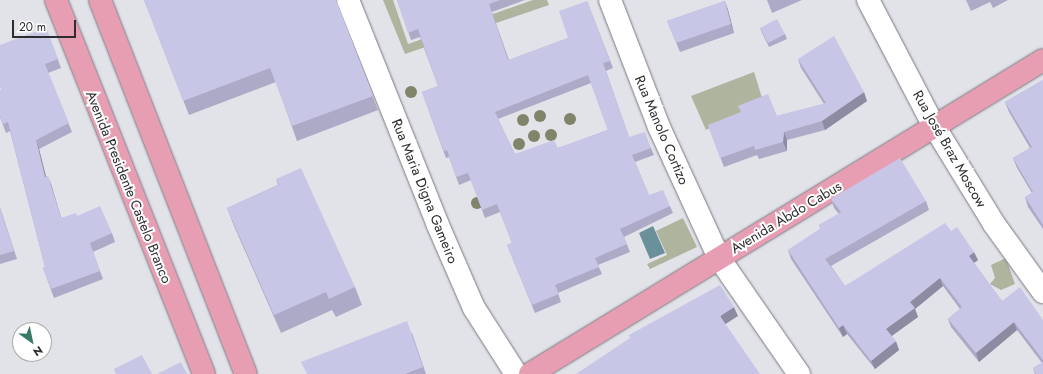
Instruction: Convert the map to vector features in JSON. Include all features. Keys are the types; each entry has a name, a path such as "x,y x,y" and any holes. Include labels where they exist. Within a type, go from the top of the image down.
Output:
{"main road":[{"name":"Avenida Presidente Castelo Branco","path":"56,0 204,374"},
{"path":"100,0 246,374"},
{"name":"Avenida Abdo Cabus","path":"530,374 1043,60"}],"street":[{"name":"Rua Maria Digna Gameiro","path":"348,0 437,223 474,308 516,374"},
{"name":"Rua Manolo Cortizo","path":"610,0 659,127 719,258 799,374"},
{"name":"Rua José Braz Moscow","path":"868,0 934,126 994,224 1043,292"}],"green space":[{"path":"383,0 393,0 408,44 533,0 547,0 549,5 405,54"},
{"path":"754,72 763,101 706,130 691,96"},
{"path":"683,218 697,247 650,269 647,264 667,255 656,231"},
{"path":"1006,258 1015,284 1001,290 990,284 995,278 991,265"}],"water":[{"path":"653,226 665,253 650,259 639,233"}],"building":[{"path":"144,0 336,0 373,96 292,126 270,68 183,101"},
{"path":"397,0 500,0 489,4 508,60 568,38 559,11 587,1 610,61 603,63 629,137 645,132 651,148 632,155 649,195 663,190 670,206 620,229 627,244 595,258 599,267 555,285 559,294 532,305 507,245 512,243 497,204 482,210 468,173 456,177 447,150 444,151 422,92 438,86 418,29 408,33","holes":["588,75 608,130 558,148 554,140 515,154 495,112"]},
{"path":"725,1 731,24 676,43 667,21"},
{"path":"777,19 785,34 768,43 760,28"},
{"path":"46,28 58,59 45,64 69,123 36,140 45,177 48,176 61,218 76,213 77,216 100,206 112,233 90,243 100,271 51,289 43,268 45,267 8,122 3,124 0,116 0,45"},
{"path":"834,36 864,92 822,121 784,132 783,142 755,150 754,146 720,158 708,125 741,112 738,106 768,94 777,116 826,103 798,59"},
{"path":"1043,80 1043,225 1025,197 1033,192 1013,158 1032,147 1005,102"},
{"path":"900,158 926,201 825,259 845,286 945,223 951,231 957,227 974,252 969,256 1002,301 1020,287 1043,320 1043,360 1014,322 976,353 948,319 962,307 940,278 910,302 915,308 886,329 896,341 871,361 843,325 839,328 788,250 821,228 819,225 841,212 831,199"},
{"path":"301,168 355,287 329,299 326,292 274,315 227,208 279,185 276,179"},
{"path":"0,208 14,251 0,255"},
{"path":"720,285 734,307 720,316 760,374 576,374 630,338 629,335"},
{"path":"407,321 423,367 405,374 307,374 301,362"},
{"path":"142,355 152,374 116,374 114,369"},
{"path":"181,362 187,374 157,374"},
{"path":"1043,362 1043,374 1036,374 1033,368"}]}
